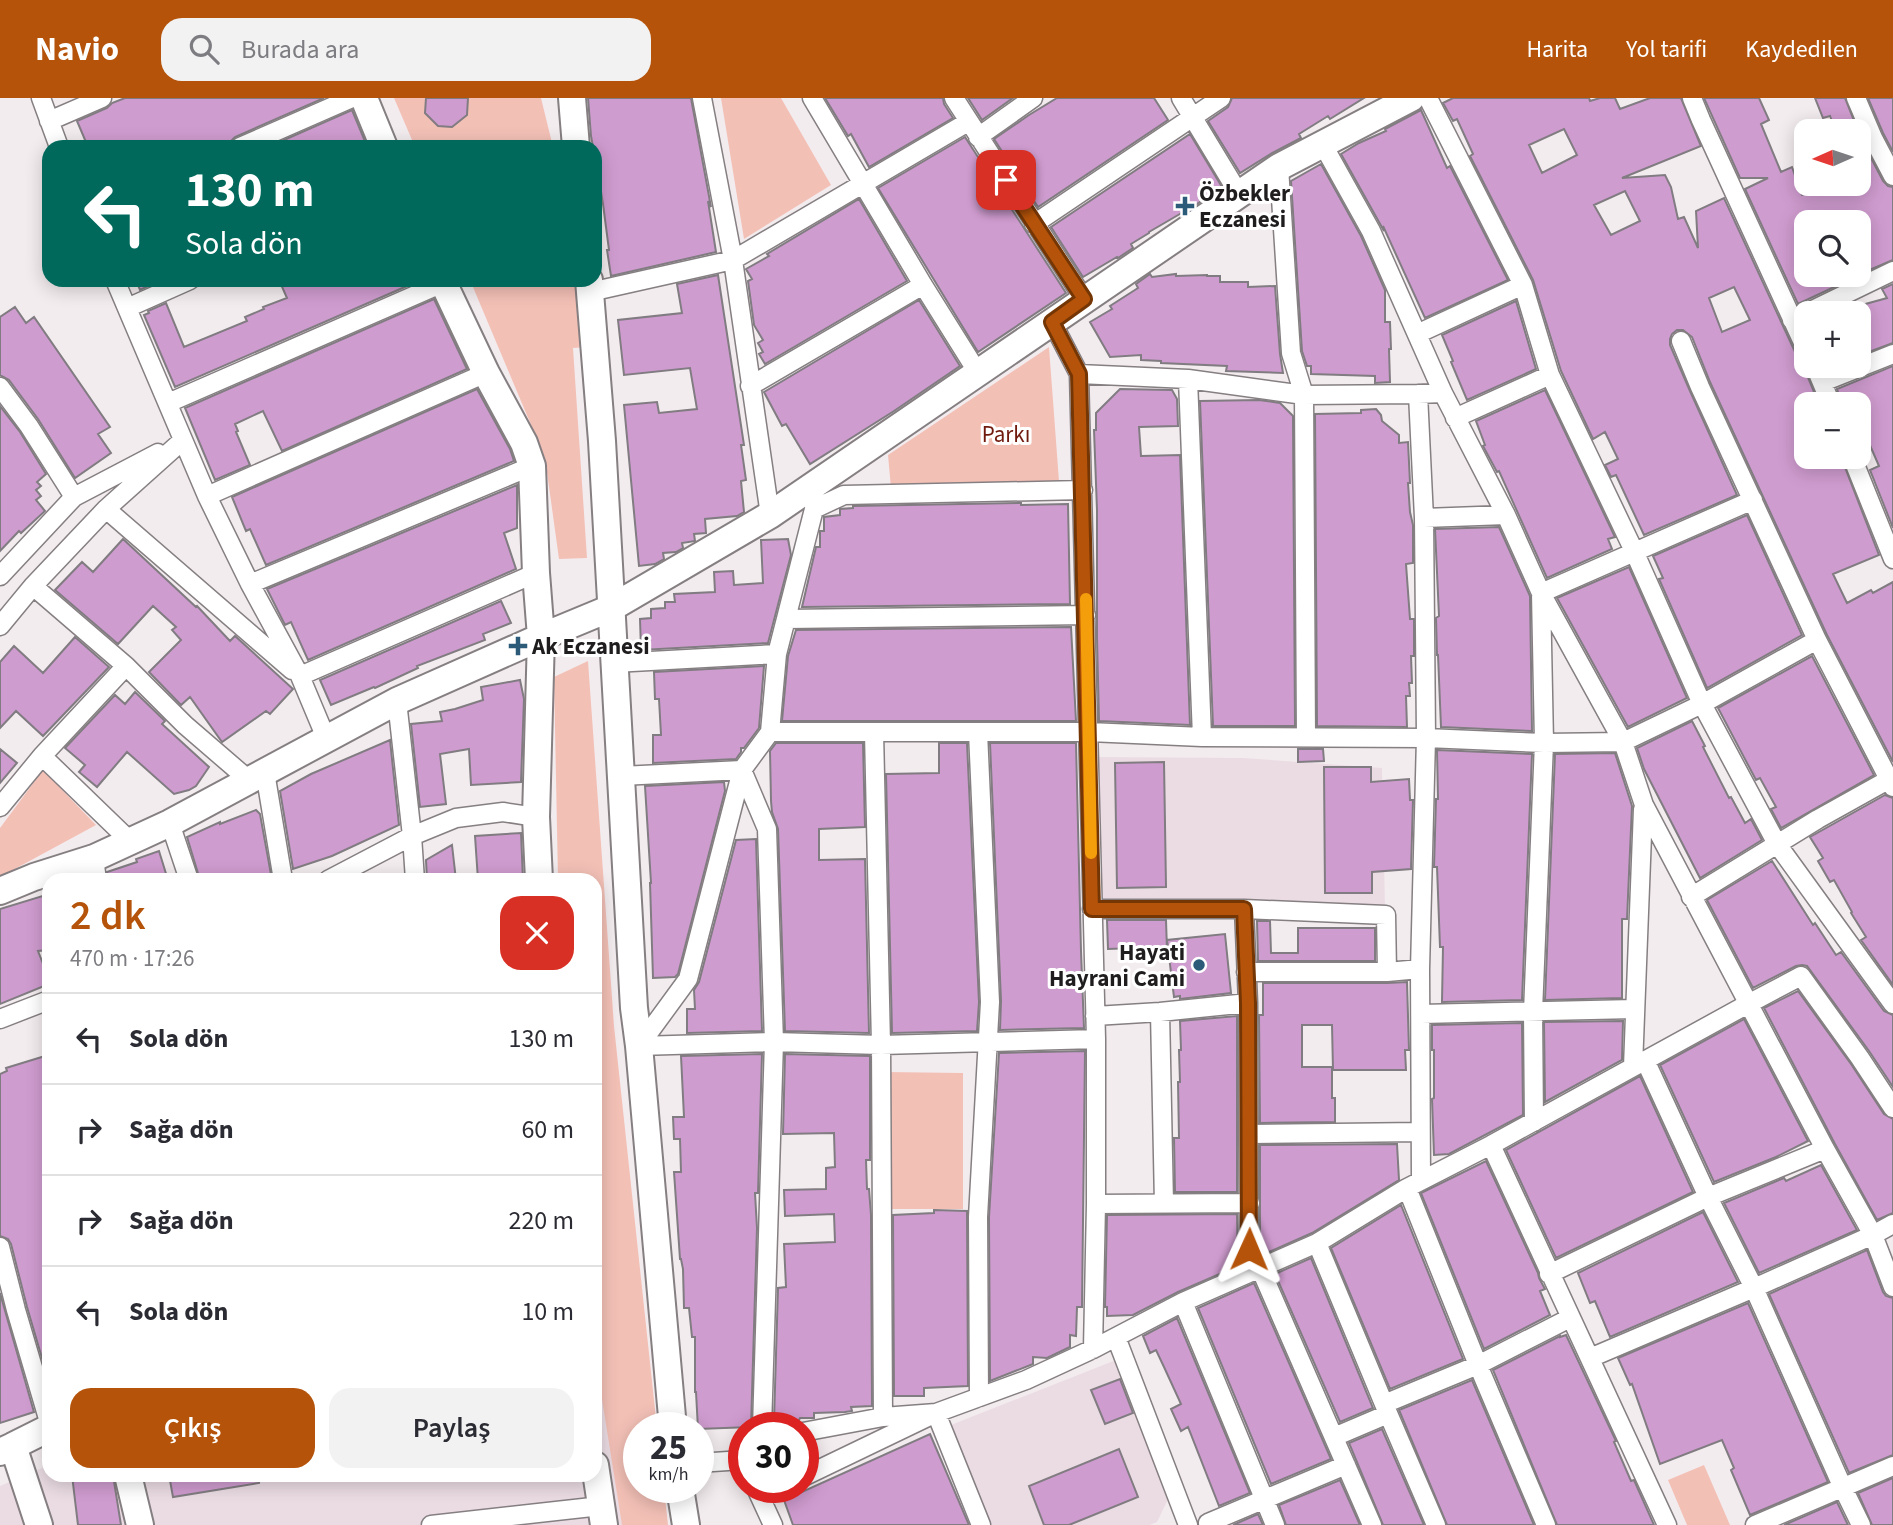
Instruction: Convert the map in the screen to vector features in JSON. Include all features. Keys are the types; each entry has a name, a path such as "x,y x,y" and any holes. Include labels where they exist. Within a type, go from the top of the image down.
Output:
{"main road":[{"path":"363,98 381,140"},
{"path":"572,98 575,140"},
{"path":"65,873 96,869 130,841 170,823 397,701 611,608 770,515 814,496 978,373 1279,167 1411,98"},
{"path":"446,287 486,373 524,443 532,466 541,637 536,817 539,873"},
{"path":"590,287 602,441 634,1008 672,1412"},
{"path":"0,891 42,876"},
{"path":"39,1525 7,1449 42,1432"},
{"path":"130,1482 139,1525"},
{"path":"598,1482 603,1515"},
{"path":"682,1503 686,1525"}],"street":[{"path":"41,98 56,140"},
{"path":"49,121 102,98"},
{"path":"256,140 352,98"},
{"path":"702,98 733,260 770,515"},
{"path":"813,98 978,373"},
{"path":"954,98 1084,299"},
{"path":"602,284 733,260 864,184 1032,98"},
{"path":"1181,98 1239,194"},
{"path":"1034,223 1221,98"},
{"path":"1428,98 1523,285 1550,375 1634,551 1702,704 1777,844 1893,1004"},
{"path":"1692,98 1794,324"},
{"path":"1856,98 1893,176"},
{"path":"1322,143 1371,231 1443,393 1506,515 1541,593 1623,742 1644,805 1873,1235 1893,1286"},
{"path":"1279,167 1291,353 1304,395 1306,736"},
{"path":"1792,320 1893,271"},
{"path":"750,386 923,285"},
{"path":"1418,334 1523,285"},
{"path":"118,287 207,496 250,584 300,676 326,738"},
{"path":"127,308 174,287"},
{"path":"168,403 429,287"},
{"path":"1052,322 1079,374 1096,1039 1093,1349"},
{"path":"1681,341 1816,640 1891,784 1777,844 1691,897"},
{"path":"1871,360 1893,354"},
{"path":"207,496 486,373"},
{"path":"1079,374 1188,379 1304,395 1443,393"},
{"path":"1455,418 1550,375"},
{"path":"1188,379 1202,737"},
{"path":"1,392 29,426 74,497"},
{"path":"1418,394 1423,518 1426,738 1420,969 1420,1132 1414,1184 1478,1364 1546,1525"},
{"path":"0,576 74,497 183,440"},
{"path":"0,626 33,586 106,509 183,440"},
{"path":"250,584 532,466"},
{"path":"1857,469 1893,559"},
{"path":"639,1046 688,979 743,770 770,732 777,654 814,496 1083,490"},
{"path":"1541,593 1753,500"},
{"path":"106,509 300,676"},
{"path":"1423,518 1506,515"},
{"path":"300,676 536,573"},
{"path":"33,586 126,666 185,725 258,776 281,873"},
{"path":"1534,1122 1534,1012 1544,743 1541,593"},
{"path":"786,618 1086,615"},
{"path":"770,732 1089,732 1202,737 1306,736 1544,743 1623,742 1702,704 1816,640"},
{"path":"614,663 777,654"},
{"path":"0,807 42,756 126,666"},
{"path":"397,701 415,873"},
{"path":"874,732 881,1045 883,1417"},
{"path":"978,732 990,1002 978,1217 979,1398"},
{"path":"42,756 130,841"},
{"path":"621,776 743,770"},
{"path":"743,770 767,829 774,1042 762,1412"},
{"path":"1644,805 1635,1009 1639,1063 1754,1288 1861,1525"},
{"path":"341,873 412,836 456,818 503,812 536,817"},
{"path":"170,823 187,873"},
{"path":"1092,909 1244,909 1386,915 1387,972"},
{"path":"1244,909 1250,1203 1254,1270 1334,1437 1372,1525"},
{"path":"1246,972 1387,972 1420,969"},
{"path":"819,1469 936,1413 1026,1380 1183,1302 1317,1243 1414,1184 1534,1122 1801,976 1893,1108"},
{"path":"0,1019 42,1003"},
{"path":"1095,1016 1248,1003"},
{"path":"1421,1014 1635,1009"},
{"path":"1160,1012 1164,1204"},
{"path":"639,1046 774,1042 881,1045 1096,1039"},
{"path":"1249,1134 1420,1132"},
{"path":"1491,1145 1667,1525"},
{"path":"1549,1274 1708,1196 1825,1149"},
{"path":"1096,1204 1250,1203"},
{"path":"1590,1358 1754,1288 1893,1224"},
{"path":"1317,1243 1436,1525"},
{"path":"0,1247 42,1398"},
{"path":"1183,1302 1275,1525"},
{"path":"1334,1437 1570,1318"},
{"path":"1116,1337 1188,1525"},
{"path":"819,1429 883,1417 936,1413"},
{"path":"936,1413 981,1525"},
{"path":"1206,1524 1346,1465"},
{"path":"1755,1525 1893,1466"},
{"path":"764,1503 773,1525"},
{"path":"431,1525 603,1515"}],"shaded area":[{"path":"1097,757 1243,758 1382,768 1385,908 1242,901 1096,900"},
{"path":"602,1296 623,1423 623,1503 636,1503 640,1525 0,1525 0,1486 42,1468 42,1482 602,1482"},
{"path":"1121,1358 1173,1489 1157,1522 1150,1525 991,1525 951,1425"}],"green space":[{"path":"394,98 541,98 551,140 412,140"},
{"path":"721,98 781,98 831,185 744,239"},
{"path":"473,287 583,287 588,347 573,348 587,558 559,559 545,458"},
{"name":"Parkı","path":"1049,347 1059,481 891,488 888,455"},
{"path":"588,661 614,1026 655,1412 623,1412 623,1503 666,1503 668,1525 622,1525 602,1399 602,873 558,873 554,677"},
{"path":"43,770 96,825 0,877 0,828"},
{"path":"886,1072 963,1073 963,1209 885,1209"},
{"path":"1704,1465 1730,1525 1687,1525 1668,1480"}],"building":[{"path":"125,98 324,98 232,140 85,140 77,121 107,108"},
{"path":"426,98 468,98 467,115 452,127 438,126 425,113"},
{"path":"588,98 691,98 711,207 708,201 716,252 611,276 602,198 602,140 592,140"},
{"path":"825,98 943,98 953,118 869,167 851,134 848,136"},
{"path":"968,98 1013,98 982,120"},
{"path":"1057,98 1154,98 1168,120 1038,207 994,139"},
{"path":"1232,98 1364,98 1330,119 1328,116 1299,134 1301,138 1240,173 1208,121 1228,107"},
{"path":"1453,98 1589,98 1590,101 1615,98 1620,109 1650,98 1681,98 1701,146 1622,178 1665,175 1671,187 1678,219 1684,217 1698,248 1696,211 1724,198 1794,350 1794,378 1808,378 1814,392 1794,392 1794,469 1846,469 1879,555 1833,574 1847,603 1893,582 1893,762 1827,635 1710,382 1692,337 1683,330 1672,334 1670,345 1737,495 1644,535 1616,475 1611,477 1605,465 1618,459 1605,432 1593,439 1561,371 1533,280 1470,156 1473,154 1457,119 1453,121 1443,103","holes":["1564,129 1577,155 1542,173 1529,145","1625,191 1640,221 1611,235 1594,205","1734,287 1750,320 1722,332 1709,298"]},
{"path":"1704,98 1759,98 1769,120 1761,124 1781,172 1792,167 1794,173 1794,196 1871,196 1871,158 1883,181 1893,187 1893,260 1871,269 1871,210 1794,210 1794,287 1834,287 1804,301 1797,301 1745,189 1768,178 1740,178"},
{"path":"1815,98 1845,98 1853,119 1831,119 1830,116 1823,118"},
{"path":"1868,98 1893,98 1893,152 1883,133"},
{"path":"352,110 364,140 284,140"},
{"path":"1421,110 1447,168 1450,166 1508,280 1425,318 1383,226 1384,231 1341,154"},
{"path":"1190,134 1222,187 1131,244 1133,248 1118,258 1083,277 1051,227"},
{"path":"965,137 1066,293 978,352 878,188"},
{"path":"1321,164 1361,236 1385,290 1385,322 1390,322 1390,382 1375,383 1375,376 1311,374 1311,366 1307,366 1302,351 1291,181"},
{"path":"859,199 907,281 765,364 759,354 763,352 758,343 763,340 754,325 748,281 752,279 746,269"},
{"path":"1150,274 1152,277 1176,274 1220,276 1220,282 1248,282 1248,287 1275,286 1283,373 1226,371 1227,366 1161,363 1141,360 1141,355 1110,357 1090,322 1112,309 1110,306 1138,288 1136,284"},
{"path":"718,275 744,445 741,445 746,480 741,481 744,512 737,516 705,519 706,533 694,534 695,541 682,543 683,548 676,552 663,553 664,559 655,564 639,566 624,405 657,402 659,413 697,409 690,368 624,375 618,320 682,313 677,284"},
{"path":"1893,284 1893,343 1871,351 1871,302 1887,298 1882,289"},
{"path":"282,287 405,287 175,387 144,315 166,303 184,347 247,321 245,317 287,298"},
{"path":"434,299 467,369 282,451 263,411 235,424 250,465 215,480 185,408"},
{"path":"919,300 960,366 810,464 786,424 782,426 764,392"},
{"path":"1516,301 1536,369 1467,400 1442,335"},
{"path":"15,307 26,323 34,317 110,427 98,434 111,453 75,478 38,419 9,380 0,375 0,317"},
{"path":"1893,366 1893,528 1870,470 1879,466 1871,448 1871,392 1838,392 1837,389 1864,378 1871,378 1871,375"},
{"path":"477,389 514,461 266,565 250,529 246,531 232,497"},
{"path":"1120,389 1172,390 1177,399 1178,426 1139,427 1141,456 1180,455 1190,725 1099,721 1094,430 1096,413"},
{"path":"1545,390 1615,537 1608,539 1612,549 1547,578 1499,471 1497,472 1483,446 1485,445 1476,421"},
{"path":"1259,400 1280,403 1293,416 1295,726 1213,726 1200,401"},
{"path":"0,406 46,474 37,482 41,486 36,490 41,496 36,500 45,511 21,533 19,531 0,551"},
{"path":"1376,409 1382,421 1399,435 1399,443 1408,442 1413,563 1406,564 1410,619 1414,619 1414,656 1411,656 1410,696 1406,696 1407,727 1317,726 1315,414 1361,413 1361,410"},
{"path":"517,485 517,528 504,533 516,569 308,660 291,622 285,625 267,589"},
{"path":"1068,504 1070,604 802,607 816,547 820,547 820,531 824,531 824,517 840,515 840,509 853,506"},
{"path":"1747,515 1802,635 1707,688 1659,579 1663,578 1653,556"},
{"path":"1499,527 1530,596 1532,731 1441,727 1435,529"},
{"path":"123,539 197,606 230,641 235,636 293,689 270,714 266,711 222,742 190,697 181,705 149,672 181,640 172,630 176,627 153,606 118,644 55,590 82,562 93,572"},
{"path":"788,539 791,555 768,643 641,650 640,619 651,618 651,609 665,608 665,602 675,602 674,594 715,592 714,572 733,571 734,585 763,583 761,540"},
{"path":"1629,567 1687,698 1628,727 1557,598"},
{"path":"501,601 511,623 483,634 485,640 417,666 418,668 375,688 331,705 320,680"},
{"path":"1071,627 1076,721 782,721 788,656 796,630"},
{"path":"75,637 109,667 43,736 16,711 0,728 0,662 14,646 43,673"},
{"path":"1812,656 1874,775 1781,828 1771,809 1776,807 1760,778 1756,780 1718,708"},
{"path":"764,666 759,728 744,748 741,748 736,759 653,763 653,735 661,735 654,672"},
{"path":"520,680 524,699 521,782 471,785 469,749 440,754 446,804 420,807 411,724 442,721 440,712 483,700 481,687"},
{"path":"135,692 165,721 162,724 209,767 196,786 174,794 127,752 97,787 79,772 85,765 65,748 115,695 125,704"},
{"path":"1692,721 1729,798 1731,797 1745,823 1751,819 1762,840 1700,878 1644,769 1637,748"},
{"path":"390,740 399,825 332,856 293,869 280,791 311,774"},
{"path":"776,743 863,743 865,827 819,829 819,860 865,859 869,1033 785,1031 778,829 771,801 770,751"},
{"path":"939,743 967,743 979,1002 977,1031 892,1033 886,774 939,773"},
{"path":"990,743 1076,743 1084,1028 1000,1030"},
{"path":"0,749 17,763 0,783"},
{"path":"1298,749 1323,749 1324,761 1298,762"},
{"path":"1437,750 1532,754 1522,1000 1442,1002 1443,947 1440,947 1437,867 1434,867 1438,799"},
{"path":"1615,753 1632,806 1627,919 1622,919 1622,998 1545,1000 1555,754"},
{"path":"1164,762 1166,887 1117,888 1115,763"},
{"path":"1324,767 1371,767 1371,782 1409,779 1410,800 1413,800 1411,869 1372,872 1372,893 1325,893"},
{"path":"724,782 725,791 678,974 675,977 653,978 645,786"},
{"path":"1885,795 1893,798 1893,985 1861,940 1866,937 1834,880 1830,882 1818,861 1823,858 1810,837"},
{"path":"256,810 260,814 271,873 198,873 187,837"},
{"path":"521,833 523,873 478,873 475,836"},
{"path":"756,839 762,1031 687,1033 687,1009 695,1009 694,990 699,982 736,840"},
{"path":"452,845 455,873 427,873 426,860"},
{"path":"159,851 166,873 107,873 137,862 136,859"},
{"path":"1772,861 1813,925 1815,923 1836,955 1841,952 1884,1011 1893,1015 1893,1087 1807,966 1796,966 1753,988 1707,900"},
{"path":"42,896 42,951 38,951 42,961 42,987 0,1004 0,909"},
{"path":"1107,920 1166,920 1167,950 1135,952 1135,948 1108,949"},
{"path":"1257,921 1270,921 1271,953 1298,953 1298,928 1375,928 1375,961 1258,961"},
{"name":"Hayati Hayrani Cami","path":"1225,934 1231,993 1180,999 1180,996 1174,997 1167,940"},
{"path":"1407,982 1409,1050 1405,1050 1406,1070 1333,1070 1332,1025 1302,1025 1302,1067 1332,1067 1335,1122 1260,1123 1259,1015 1263,1015 1263,983"},
{"path":"1798,991 1884,1114 1893,1119 1893,1213 1877,1220 1764,1008"},
{"path":"1237,1016 1237,1192 1175,1192 1174,1138 1179,1138 1180,1021"},
{"path":"1744,1019 1808,1141 1714,1182 1660,1065"},
{"path":"1623,1021 1622,1060 1545,1102 1544,1022"},
{"path":"1522,1023 1523,1115 1449,1154 1434,1155 1432,1025"},
{"path":"1085,1051 1082,1307 1077,1307 1076,1336 1070,1335 1070,1347 1047,1358 1033,1357 1033,1364 990,1381 989,1217 999,1053"},
{"path":"762,1054 758,1193 755,1193 757,1228 751,1412 728,1412 728,1428 714,1428 714,1412 697,1412 695,1337 692,1337 689,1308 684,1308 674,1172 681,1172 680,1139 674,1139 673,1117 684,1117 681,1056"},
{"path":"785,1054 870,1056 870,1160 866,1160 871,1215 872,1406 851,1407 852,1411 845,1412 774,1412 778,1288 786,1287 784,1244 835,1242 834,1214 785,1216 784,1190 826,1189 826,1168 835,1167 834,1133 783,1134"},
{"path":"42,1057 42,1358 11,1244 8,1239 0,1236 0,1074 7,1071 6,1068"},
{"path":"1640,1076 1693,1192 1556,1258 1506,1150"},
{"path":"1397,1144 1399,1180 1312,1233 1260,1256 1260,1145"},
{"path":"1486,1161 1545,1289 1540,1291 1550,1315 1484,1349 1421,1193"},
{"path":"1821,1165 1857,1230 1759,1273 1724,1203 1784,1178 1786,1181"},
{"path":"1401,1205 1463,1359 1390,1389 1331,1248"},
{"path":"934,1210 967,1211 968,1386 924,1388 924,1396 894,1396 893,1215 934,1213"},
{"path":"1703,1212 1738,1282 1610,1337 1595,1301 1590,1303 1578,1273"},
{"path":"1237,1214 1238,1266 1133,1315 1107,1316 1107,1215"},
{"path":"1867,1250 1883,1292 1893,1298 1893,1455 1849,1473 1769,1294"},
{"path":"1311,1258 1373,1408 1340,1422 1275,1274"},
{"path":"1254,1283 1331,1459 1271,1484 1198,1308"},
{"path":"0,1293 34,1412 0,1423"},
{"path":"1748,1303 1828,1482 1750,1515 1722,1440 1660,1464 1632,1384 1630,1385 1618,1358"},
{"path":"1177,1318 1250,1493 1219,1506 1188,1427 1181,1431 1171,1409 1181,1404 1156,1350 1150,1353 1143,1336"},
{"path":"1566,1335 1616,1441 1614,1442 1631,1481 1634,1480 1654,1525 1557,1525 1493,1370"},
{"path":"1120,1379 1133,1413 1105,1424 1091,1390"},
{"path":"1472,1380 1534,1525 1447,1525 1399,1410"},
{"path":"1382,1429 1424,1525 1383,1525 1349,1443"},
{"path":"930,1434 969,1525 793,1525 785,1503 819,1503 819,1484"},
{"path":"1119,1449 1138,1497 1069,1525 1044,1525 1029,1486"},
{"path":"1893,1478 1893,1525 1872,1525 1858,1493"},
{"path":"1340,1480 1360,1525 1286,1525 1279,1505"},
{"path":"73,1482 114,1482 121,1525 78,1525"},
{"path":"170,1482 259,1482 259,1483 173,1497"},
{"path":"1837,1502 1848,1525 1784,1525"},
{"path":"1258,1514 1263,1525 1233,1525"}],"slow traffic":[{"path":"1086,599 1091,853"}],"place":[{"name":"Özbekler Eczanesi","path":"1185,206"},
{"name":"Ak Eczanesi","path":"518,646"},
{"name":"Hayati Hayrani Cami","path":"1199,965"}],"route":[{"path":"1006,180 1084,299 1052,322 1079,374 1092,909 1244,909 1248,1003 1249,1249"}]}
